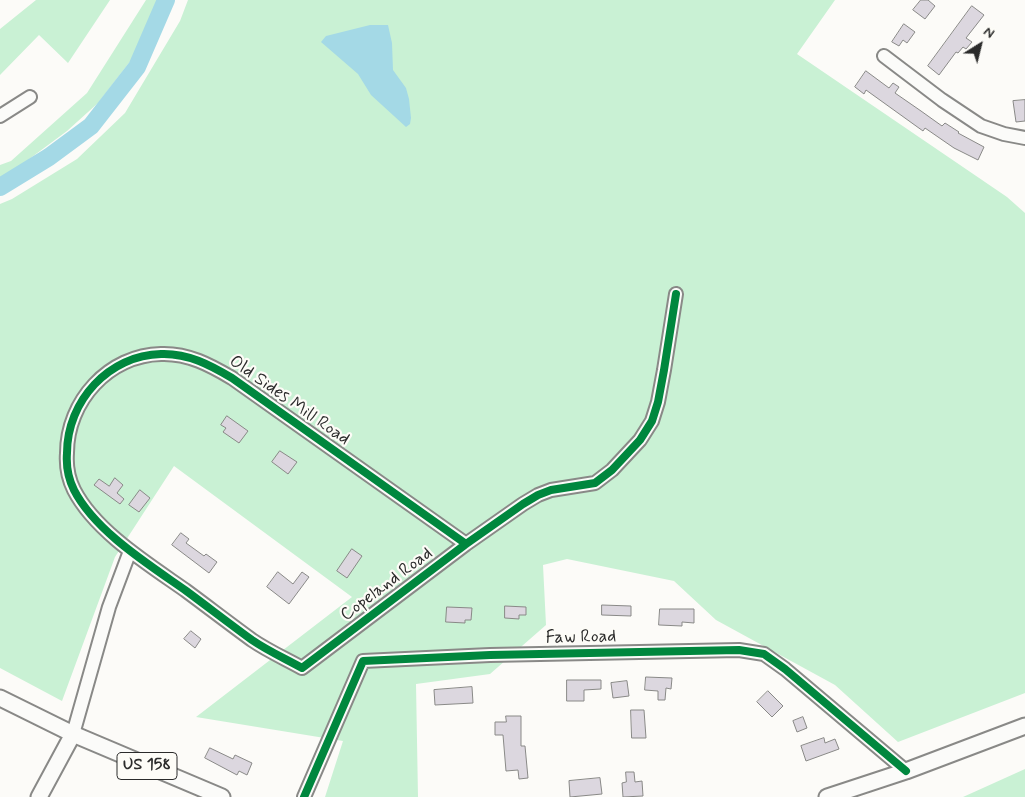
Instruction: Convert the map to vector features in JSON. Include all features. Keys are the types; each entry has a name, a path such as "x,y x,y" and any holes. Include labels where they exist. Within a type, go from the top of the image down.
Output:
{"main road":[{"name":"US 158","path":"0,698 73,734 222,797"},
{"path":"827,797 906,771 1025,726"},
{"path":"39,797 73,734"}],"street":[{"path":"884,56 942,100 981,126 1004,134 1025,138"},
{"path":"0,116 30,97"},
{"name":"Copeland Road","path":"302,668 466,544 538,495 564,488 587,486 602,479 640,440 652,421 658,402 676,294"},
{"name":"Old Sides Mill Road","path":"302,668 254,641 130,551 91,514 73,488 66,463 69,431 73,418 81,402 100,378 129,361 148,355 161,354 192,358 209,364 232,378 466,544"},
{"path":"73,734 115,590 130,551"},
{"name":"Faw Road","path":"304,797 363,661 490,655 739,650 764,654 906,771"}],"green space":[{"path":"36,0 110,0 68,63 39,35 0,75 0,29"},
{"path":"146,0 160,0 132,59 98,103 67,131 13,171 0,178 0,165 11,161 87,93"},
{"path":"188,0 835,0 797,54 1007,197 1025,213 1025,693 898,742 835,685 716,620 674,581 567,559 543,565 546,625 490,674 416,684 418,797 325,797 343,741 196,717 352,597 174,466 115,557 62,701 0,668 0,204 12,199 77,159 125,113 180,21"},
{"path":"1025,769 1025,797 963,797"}],"water":[{"path":"370,25 388,25 392,43 393,70 406,88 409,99 411,118 410,124 406,127 371,95 358,74 321,42 326,36"}],"building":[{"path":"921,0 928,0 935,6 925,19 913,10"},
{"path":"972,6 984,15 966,38 972,42 966,49 963,47 958,53 956,52 939,75 928,66"},
{"path":"904,24 915,32 907,43 903,40 899,46 892,42"},
{"path":"866,71 889,88 893,83 899,87 895,93 942,126 945,123 958,133 984,147 978,160 954,148 925,128 923,131 866,90 864,94 855,87"},
{"path":"1025,100 1025,121 1016,122 1013,101"},
{"path":"227,416 248,431 239,443 223,432 226,428 221,425"},
{"path":"280,451 297,462 288,474 272,462"},
{"path":"115,478 123,485 117,493 124,499 120,504 94,485 99,479 109,486"},
{"path":"140,490 150,498 139,512 129,505"},
{"path":"181,533 189,539 186,543 204,556 206,554 217,562 209,573 172,545"},
{"path":"352,549 362,556 347,578 337,571"},
{"path":"278,572 293,584 302,572 309,577 289,604 267,587"},
{"path":"602,605 631,606 631,616 602,615"},
{"path":"505,606 526,607 526,615 519,615 519,619 505,618"},
{"path":"447,607 472,608 471,620 465,620 465,623 446,622"},
{"path":"660,609 694,609 694,623 682,622 682,626 659,625"},
{"path":"191,631 201,639 195,648 184,639"},
{"path":"646,677 672,678 671,689 666,688 665,700 658,700 658,691 645,690"},
{"path":"567,680 601,680 601,689 584,690 584,701 567,701"},
{"path":"627,681 629,696 613,698 611,683"},
{"path":"472,687 473,703 435,705 434,690"},
{"path":"768,691 783,706 772,717 757,702"},
{"path":"631,710 644,710 646,738 632,738"},
{"path":"506,716 521,716 521,746 525,746 528,778 519,779 518,770 506,771 503,735 495,735 495,722 506,722"},
{"path":"803,717 807,728 797,732 793,721"},
{"path":"824,738 825,743 835,739 839,749 806,761 801,746"},
{"path":"210,748 233,759 235,755 252,763 247,775 239,771 237,775 205,758"},
{"path":"626,772 634,772 635,782 642,781 643,796 623,797 622,783 626,782"},
{"path":"600,778 602,794 570,797 569,781"}],"waterway":[{"path":"0,187 49,157 91,126 137,67 166,0"}],"cycle path":[{"path":"466,544 232,378 207,364 190,358 161,354 142,356 124,363 108,372 95,384 83,399 74,416 69,434 68,472 74,490 83,505 95,519 139,558 252,640 302,668 466,544 523,504 551,490 595,483 612,470 640,440 652,421 658,402 676,294"},
{"path":"304,797 363,661 490,655 739,650 764,654 785,669 906,771"}]}
